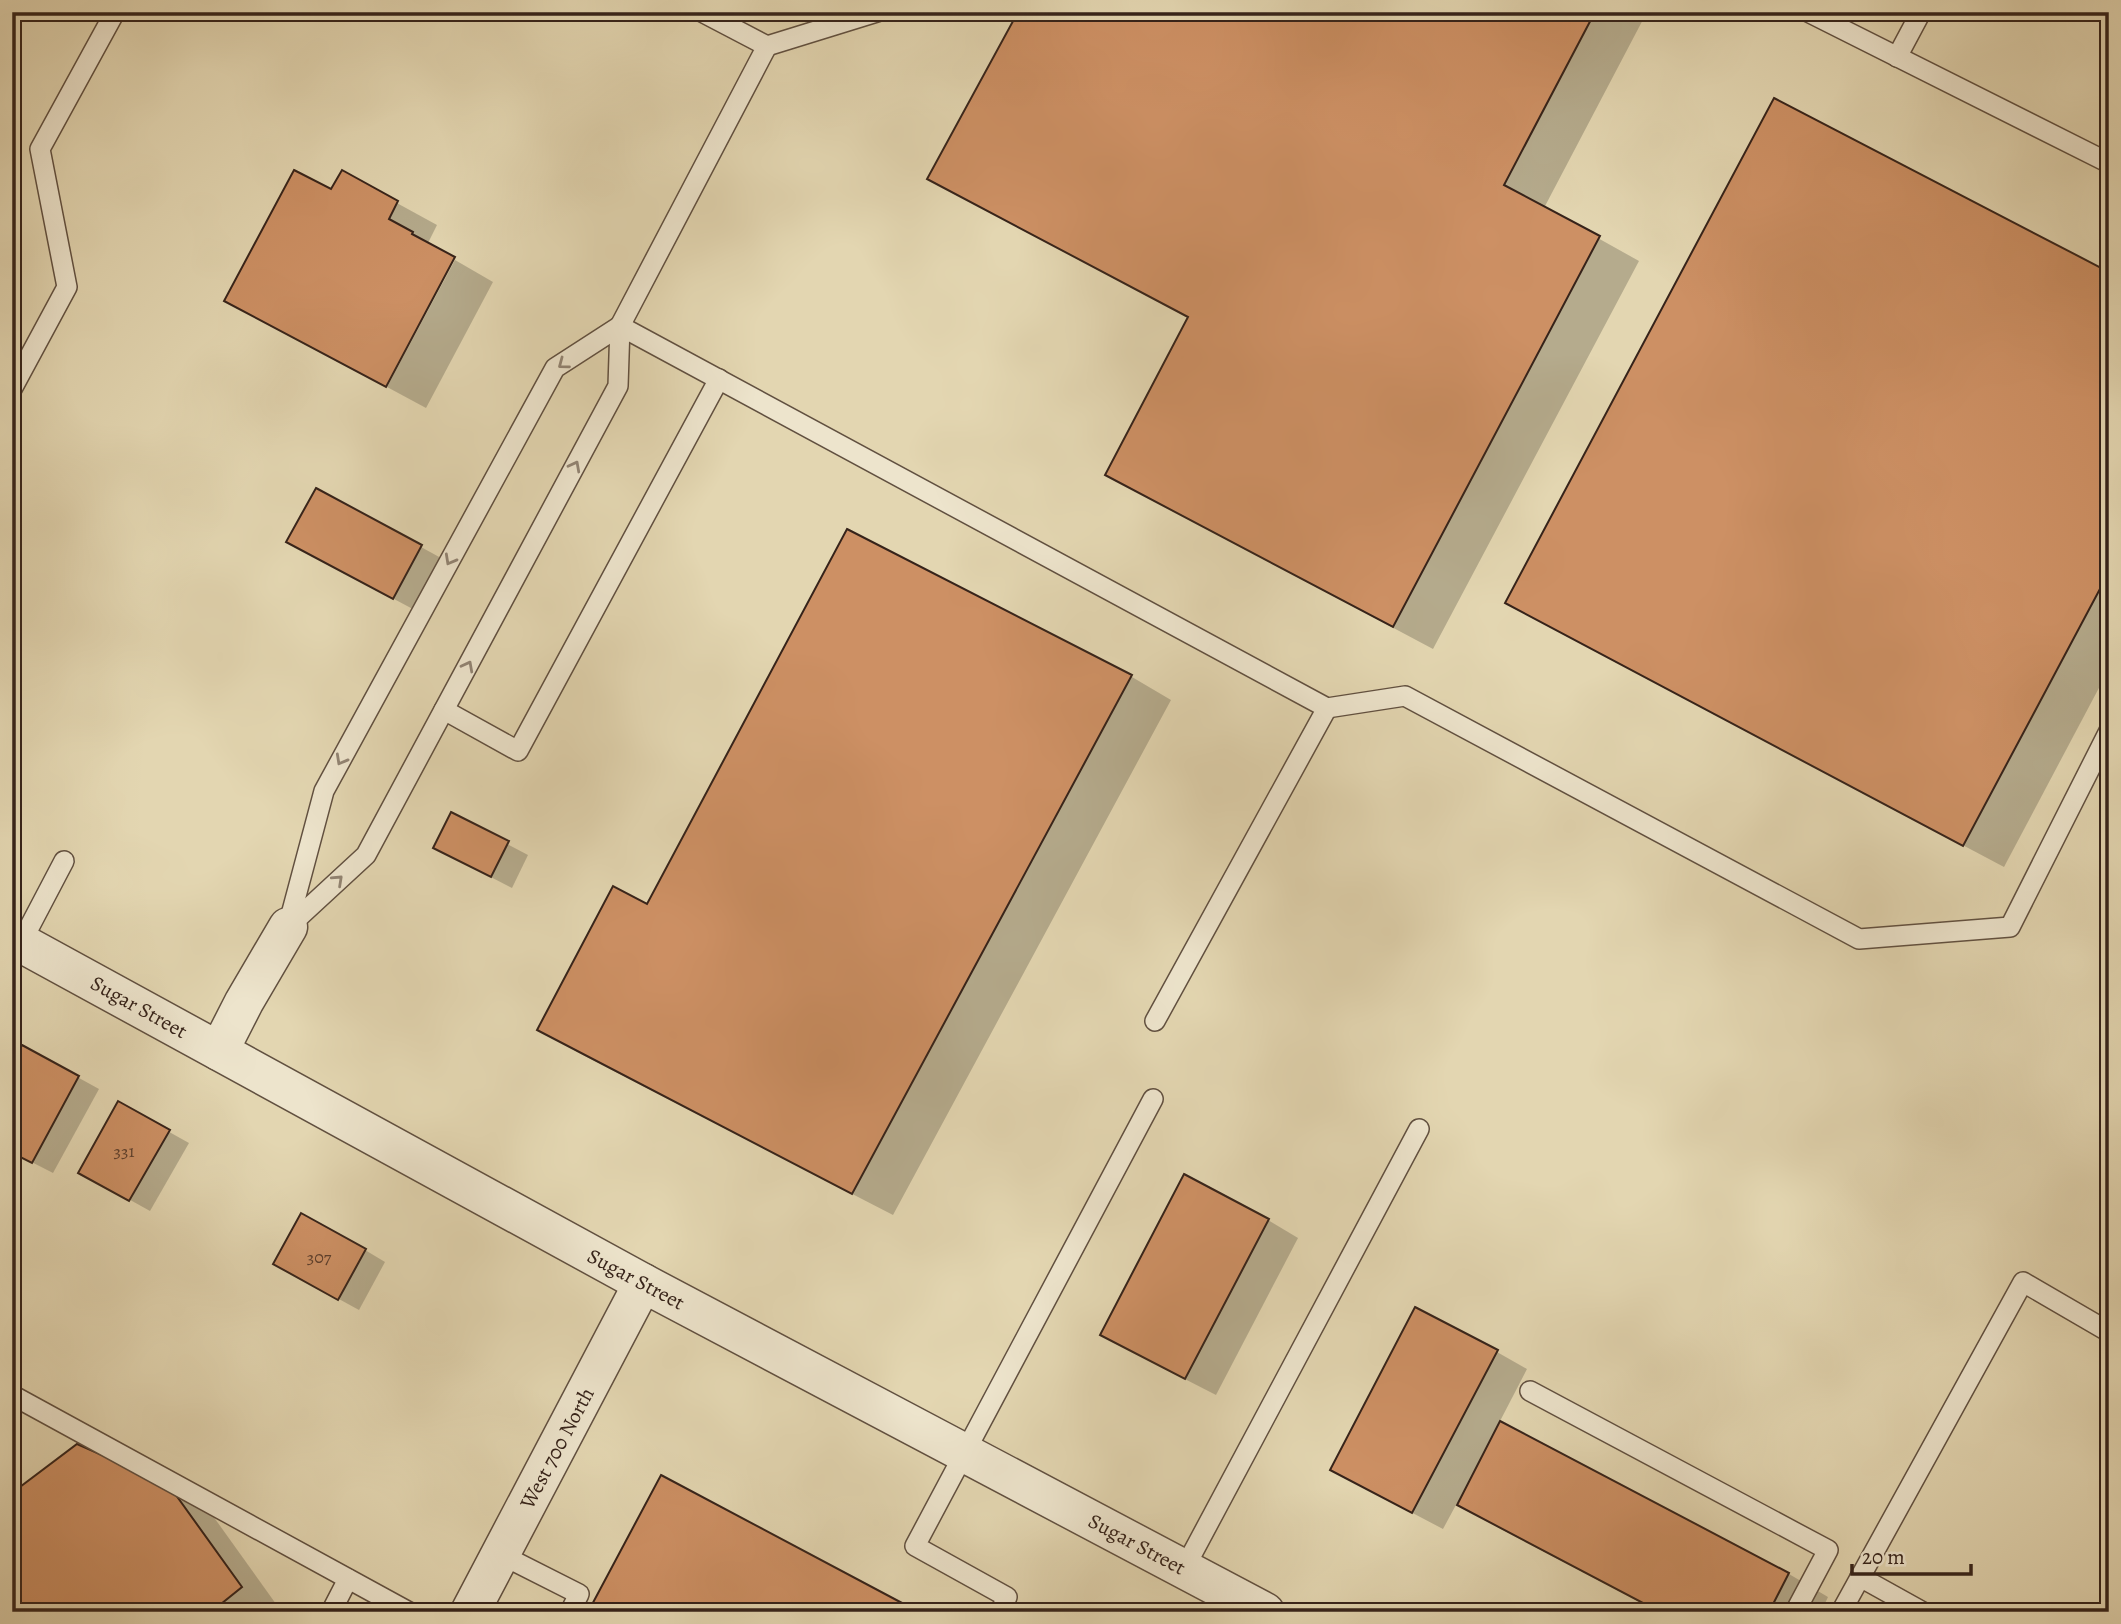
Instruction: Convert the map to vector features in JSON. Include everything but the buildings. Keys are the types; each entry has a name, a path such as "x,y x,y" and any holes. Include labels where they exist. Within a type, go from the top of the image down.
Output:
{"street":[{"path":"219,1051 288,927"},
{"name":"Sugar Street","path":"17,940 643,1283 1265,1612"},
{"name":"West 700 North","path":"470,1612 643,1283"}],"lane":[{"path":"12,389 67,287 40,149 115,12"},
{"path":"702,12 767,46 877,12"},
{"path":"1808,12 2109,163"},
{"path":"1897,57 1920,12"},
{"path":"288,927 366,855 618,386 620,326 767,46"},
{"path":"620,326 1327,708 1405,696 1859,939 2010,927 2109,731"},
{"path":"288,927 324,791 555,368 620,326"},
{"path":"444,710 518,751 719,379"},
{"path":"1155,1021 1327,708"},
{"path":"17,940 65,861"},
{"path":"1000,1612 1007,1597 915,1546 1153,1099"},
{"path":"1184,1569 1419,1129"},
{"path":"1841,1612 2023,1282 2109,1332"},
{"path":"1530,1391 1828,1550 1795,1612"},
{"path":"12,1395 408,1612"},
{"path":"500,1554 579,1594 570,1612"},
{"path":"1860,1577 1923,1612"},
{"path":"331,1612 348,1579"}]}
